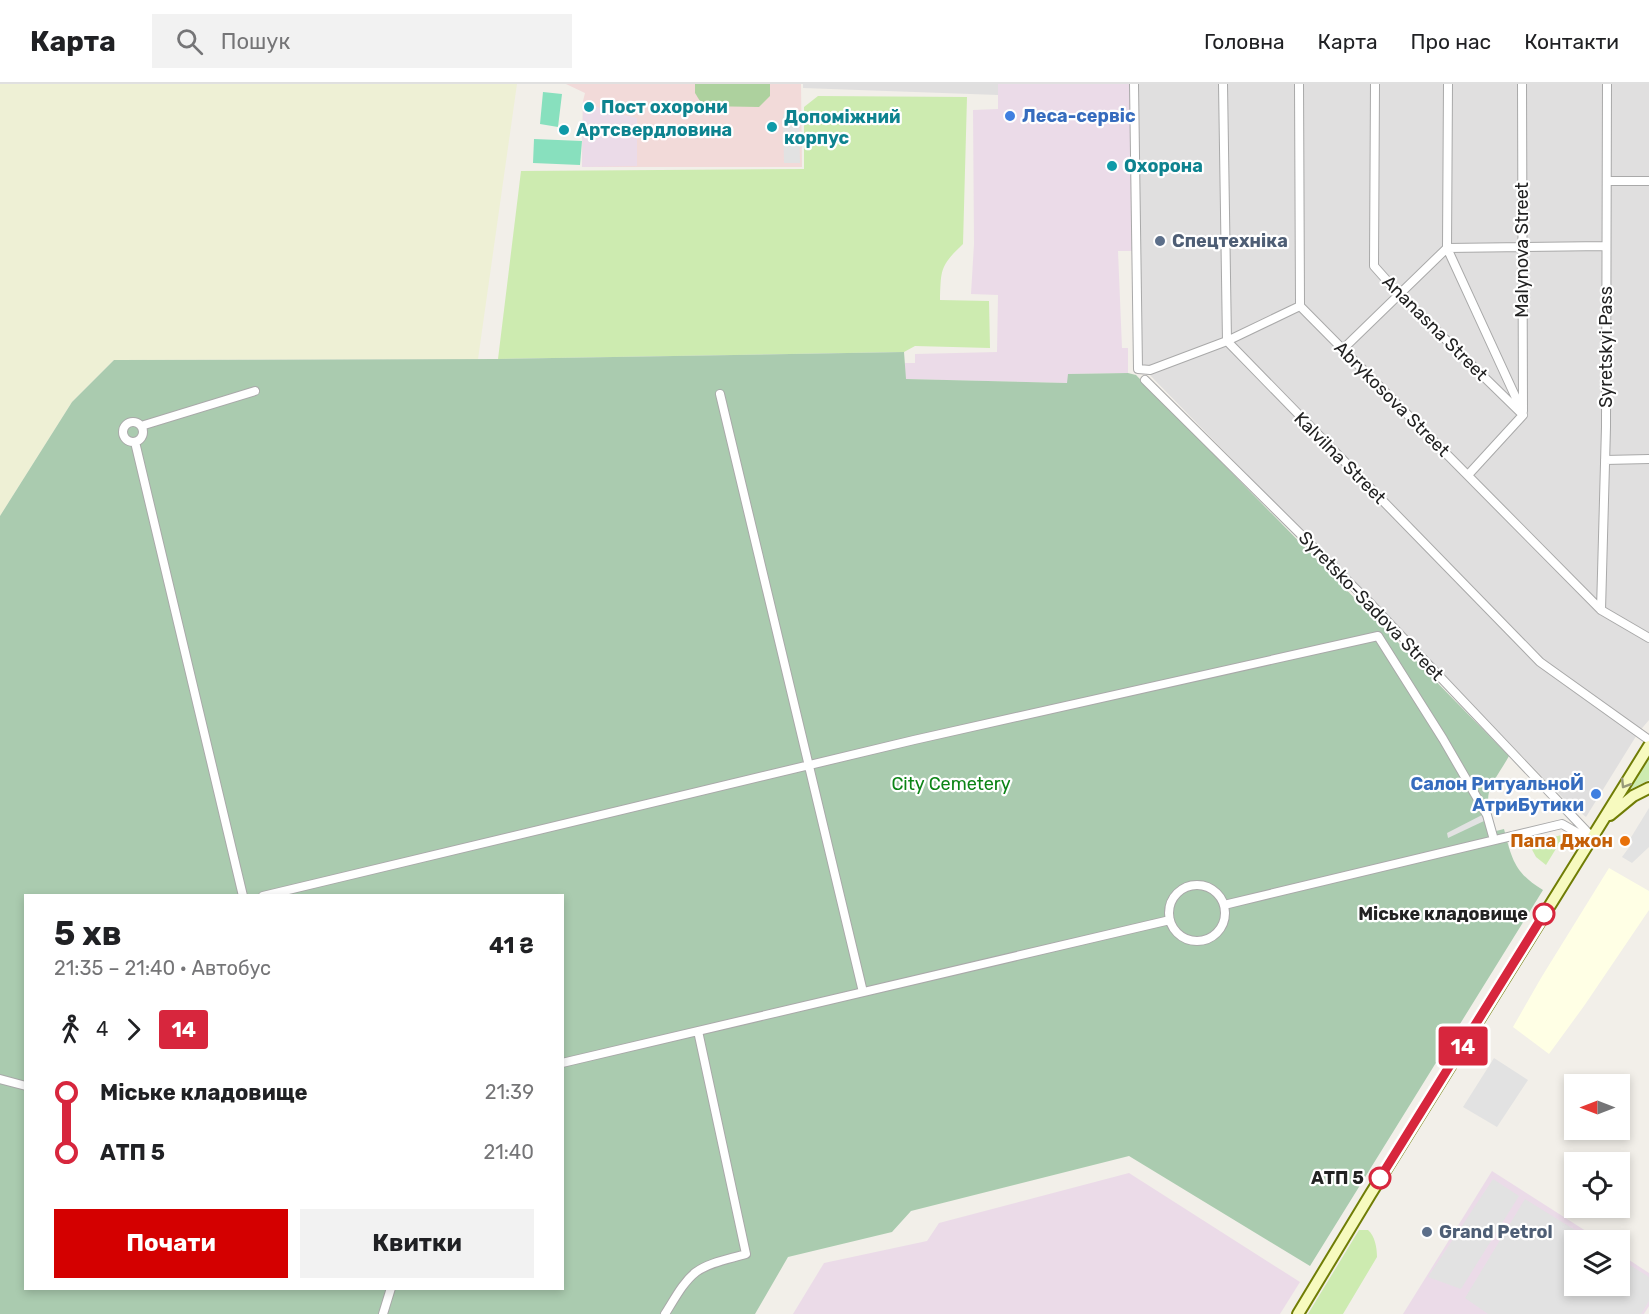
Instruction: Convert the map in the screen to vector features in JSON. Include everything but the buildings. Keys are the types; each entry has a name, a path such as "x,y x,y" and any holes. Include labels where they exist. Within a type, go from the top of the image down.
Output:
{"main road":[{"path":"1298,1314 1649,746"},
{"path":"1600,823 1624,802 1649,788"}],"street":[{"path":"1134,84 1138,369 1150,370 1227,341 1300,306 1299,84"},
{"path":"1223,84 1227,341"},
{"name":"Ananasna Street","path":"1375,84 1374,266 1398,293 1524,415"},
{"path":"1448,84 1447,248 1524,415 1468,476"},
{"name":"Malynova Street","path":"1522,84 1524,415"},
{"name":"Syretskyi Pass","path":"1601,610 1605,460 1607,84"},
{"path":"1607,181 1649,181"},
{"path":"1343,349 1398,293 1447,248 1606,246"},
{"name":"Abrykosova Street","path":"1300,306 1601,610 1649,638"},
{"name":"Kalvilna Street","path":"1227,341 1540,662 1649,740"},
{"name":"Syretsko-Sadova Street","path":"1145,380 1370,603 1591,839"},
{"path":"135,442 126,439 122,430 126,424 132,422 141,426 255,390"},
{"path":"720,394 807,766 863,992"},
{"path":"135,442 142,435 141,426"},
{"path":"135,442 243,894"},
{"path":"1605,460 1649,459"},
{"path":"271,894 926,737 1378,636 1443,739 1487,815 1494,840"},
{"path":"1224,905 1563,824 1591,839"},
{"path":"1200,885 1215,892 1224,905 1224,921 1220,928 1207,939 1198,941 1189,939 1174,928 1170,920 1172,902 1177,894 1192,886 1200,885"},
{"path":"564,1063 1170,920"},
{"path":"665,1314 687,1281 697,1272 709,1265 746,1254 698,1031"},
{"path":"0,1079 24,1085"},
{"path":"383,1314 391,1290"}],"shaded area":[{"path":"0,84 517,84 478,359 114,360 72,402 0,516"},
{"path":"566,84 801,84 802,167 582,167 585,93"},
{"path":"803,84 998,84 998,95 803,88"},
{"path":"998,84 1130,84 1132,251 1118,251 1122,348 1128,348 1128,373 1068,374 1068,383 905,379 905,363 915,363 915,354 997,352 998,295 971,294 974,244 973,110 998,109"},
{"path":"1137,84 1649,84 1649,720 1638,733 1586,817 1564,799 1142,367 1139,355"},
{"path":"583,101 607,111 637,118 637,166 582,167"},
{"path":"783,114 799,114 800,163 784,163"},
{"path":"1649,808 1649,847 1632,863 1622,857 1633,842 1630,839"},
{"path":"1482,815 1484,821 1448,838 1447,833"},
{"path":"1609,868 1649,891 1649,910 1549,1054 1513,1027"},
{"path":"1494,1058 1528,1080 1497,1127 1463,1107"},
{"path":"1492,1171 1584,1230 1564,1230 1564,1296 1630,1296 1630,1261 1649,1273 1649,1306 1644,1314 1403,1314"},
{"path":"1129,1173 1300,1282 1280,1314 793,1314 824,1263 927,1241 939,1223"},
{"path":"1493,1179 1519,1196 1461,1289 1428,1277"},
{"path":"1525,1199 1575,1230 1564,1230 1564,1296 1630,1296 1630,1265 1649,1277 1649,1301 1641,1314 1488,1314 1465,1298"}],"green space":[{"path":"695,84 770,84 770,96 759,107 703,106 695,93"},
{"path":"543,92 562,94 558,127 540,124"},
{"path":"818,96 967,97 963,244 943,269 940,300 989,301 990,348 915,346 904,352 498,359 521,171 804,169 804,107"},
{"path":"534,139 582,141 580,165 533,163"},
{"name":"City Cemetery","path":"904,352 906,379 1067,383 1068,374 1128,373 1136,375 1509,756 1489,791 1491,817 1496,831 1504,829 1512,857 1520,871 1543,890 1310,1266 1129,1156 911,1211 892,1232 788,1257 755,1314 0,1314 0,516 72,402 114,360 498,359"},
{"path":"1649,754 1649,780 1629,790 1626,788"},
{"path":"1565,834 1546,865 1536,857 1529,844"},
{"path":"1359,1230 1368,1230 1372,1235 1377,1257 1343,1314 1308,1314"}],"bus line":[{"name":"14","path":"1380,1178 1544,914"}],"place":[{"name":"Пост охорони","path":"589,107"},
{"name":"Леса-сервіс","path":"1010,116"},
{"name":"Допоміжний корпус","path":"772,127"},
{"name":"Артсвердловина","path":"564,130"},
{"name":"Охорона","path":"1112,166"},
{"name":"Спецтехніка","path":"1160,241"},
{"name":"Салон РитуальноЙ АтриБутики","path":"1596,794"},
{"name":"Папа Джон","path":"1625,841"},
{"name":"Міське кладовище","path":"1544,914"},
{"name":"АТП 5","path":"1380,1178"},
{"name":"Grand Petrol","path":"1427,1232"}]}
